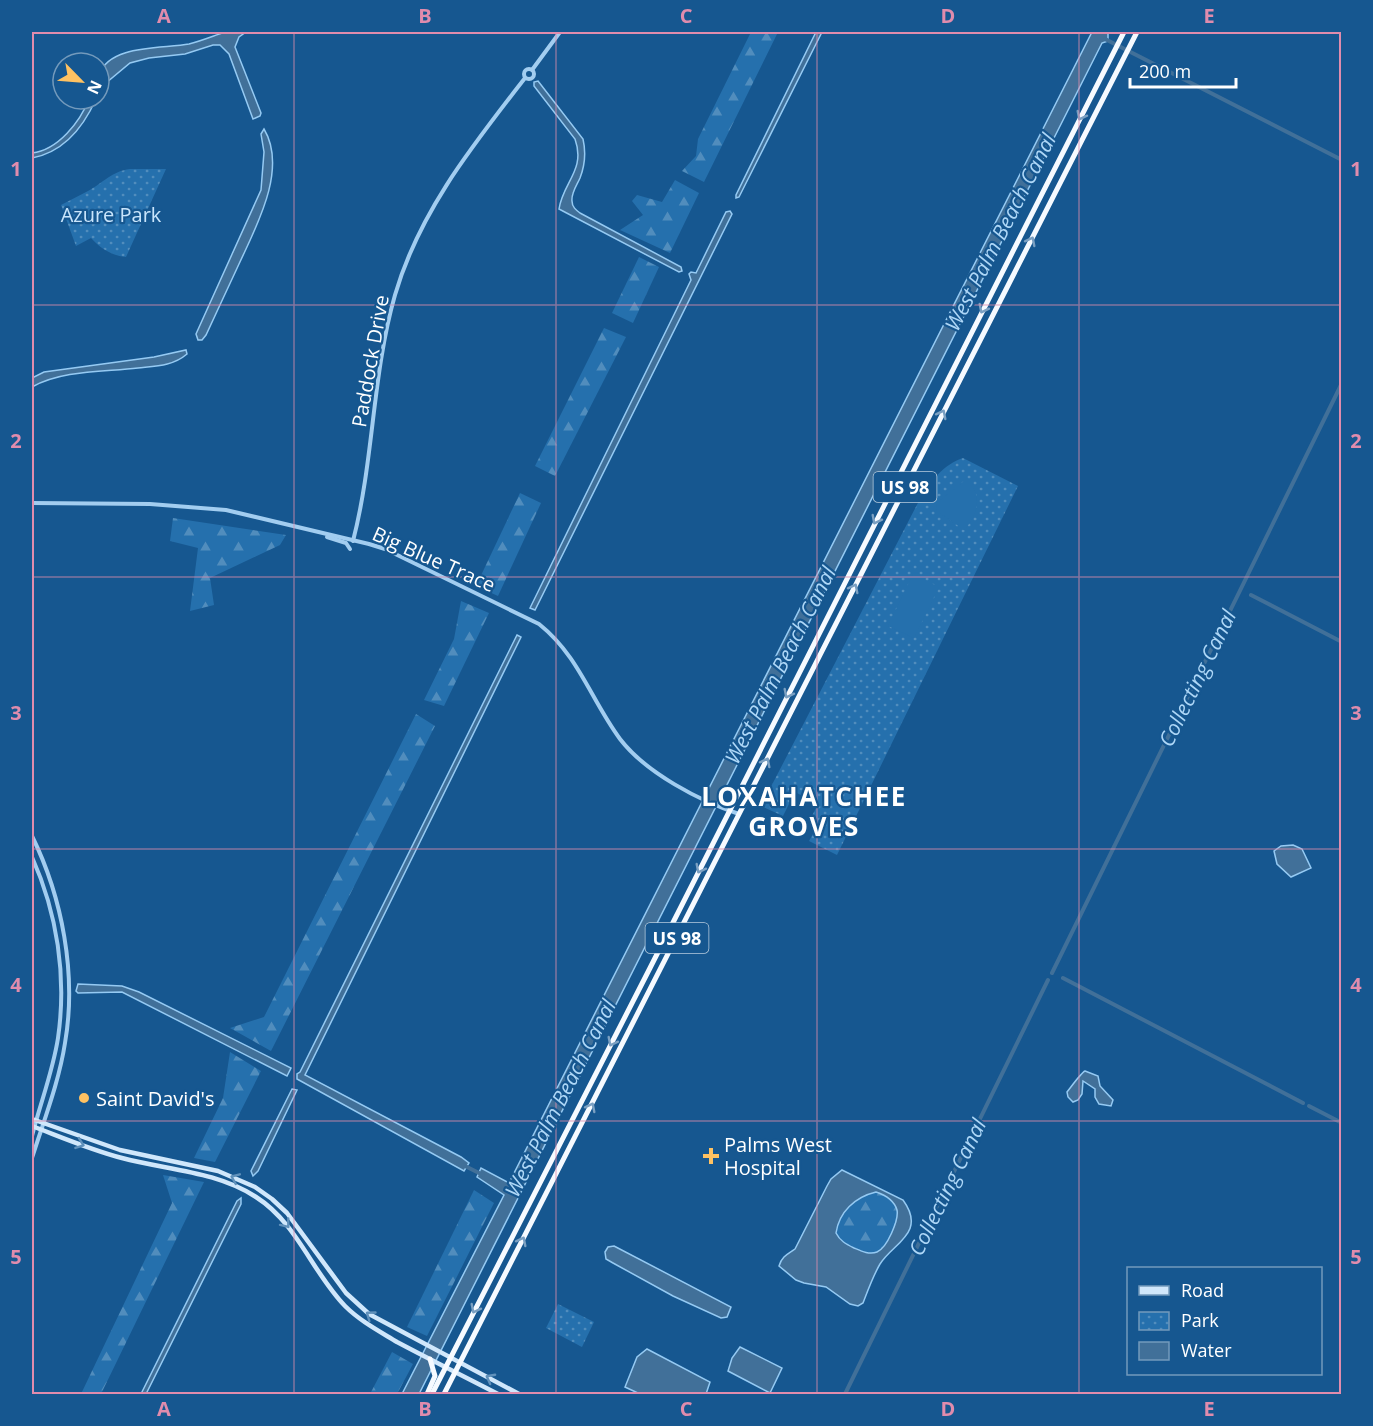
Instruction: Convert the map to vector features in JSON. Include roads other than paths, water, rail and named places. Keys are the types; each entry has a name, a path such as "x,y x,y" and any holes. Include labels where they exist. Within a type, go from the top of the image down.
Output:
{"highway":[{"name":"US 98","path":"430,1395 1124,32"},
{"name":"US 98","path":"444,1395 1137,32"},
{"path":"430,1359 435,1377 430,1395"}],"main road":[{"path":"34,1119 108,1146 212,1169 255,1187 287,1213 346,1293 359,1306 379,1321 519,1395"},
{"path":"33,1127 119,1158 210,1177 255,1196 284,1221 345,1306 360,1319 416,1352 498,1395"},
{"path":"108,1146 119,1158"}],"street":[{"name":"Paddock Drive","path":"353,541 366,484 387,328 405,264 442,191 525,78 532,77 532,70 560,32"},
{"name":"Big Blue Trace","path":"32,503 138,503 226,510 385,549 539,624 571,656 620,739 629,749 654,770 696,795 740,815"},
{"path":"324,534 327,538 346,543 350,549"},
{"path":"32,836 53,885 62,919 69,994 64,1050 32,1158"},
{"path":"32,857 50,904 57,936 61,994 58,1038 34,1119 32,1136"}],"water":[{"path":"225,32 246,32 239,37 235,47 261,113 260,116 253,119 229,54 220,45 185,54 149,58 130,63 111,79 111,60 125,53 189,44"},
{"path":"816,32 822,32 739,197 736,198 736,195"},
{"name":"West Palm Beach Canal","path":"1092,32 1108,32 1108,41 1102,43 419,1394 402,1394 504,1195 477,1177 481,1168 509,1183"},
{"path":"538,81 583,139 584,163 572,195 574,208 681,267 682,271 679,272 559,209 576,168 578,150 575,139 534,86 534,82"},
{"path":"83,111 90,111 78,129 63,144 32,158 32,153 51,147 59,141"},
{"path":"264,129 271,145 273,162 267,198 261,216 206,335 202,340 198,340 196,334 261,190 264,152 261,134"},
{"path":"730,211 732,214 535,610 530,608 691,280 689,274 696,273 726,212"},
{"path":"186,350 187,354 182,358 164,365 56,377 32,387 32,378 44,372 154,357"},
{"path":"517,635 521,637 305,1075 461,1157 469,1163 464,1171 297,1079 297,1074"},
{"path":"1293,845 1302,849 1311,868 1291,877 1277,864 1274,851 1281,846"},
{"path":"78,984 122,986 139,992 291,1068 287,1076 122,992 78,993 76,991"},
{"path":"1085,1071 1098,1076 1100,1086 1113,1100 1111,1106 1099,1104 1095,1097 1095,1089 1083,1081 1082,1094 1078,1100 1073,1102 1068,1097 1067,1092"},
{"path":"292,1089 297,1090 258,1171 253,1176 251,1171"},
{"path":"842,1170 903,1200 909,1211 910,1229 880,1264 863,1303 858,1306 850,1304 826,1287 796,1280 779,1266 784,1258 795,1249 831,1179","holes":["876,1192 894,1203 897,1215 892,1233 885,1245 874,1253 851,1247 836,1233 841,1218 849,1206 868,1194"]},
{"path":"241,1198 241,1204 146,1394 141,1394 237,1201"},
{"path":"614,1246 731,1307 727,1317 721,1318 673,1296 606,1259 605,1252 608,1247"},
{"path":"740,1347 782,1368 770,1393 728,1371 732,1358"},
{"path":"647,1349 710,1382 706,1394 640,1394 625,1387 637,1357"}],"waterway":[{"path":"1105,39 1342,160"},
{"name":"Collecting Canal","path":"1052,973 1342,383"},
{"path":"1251,595 1342,642"},
{"path":"1063,978 1303,1103"},
{"name":"Collecting Canal","path":"845,1394 1048,980"},
{"path":"1309,1106 1342,1123"},
{"path":"463,1165 483,1175"}],"place":[{"name":"Saint David's","path":"84,1098"},
{"name":"Palms West Hospital","path":"711,1156"}],"district":[{"name":"LOXAHATCHEE GROVES","path":"804,811"}],"park label":[{"name":"Azure Park","path":"111,214"}]}
